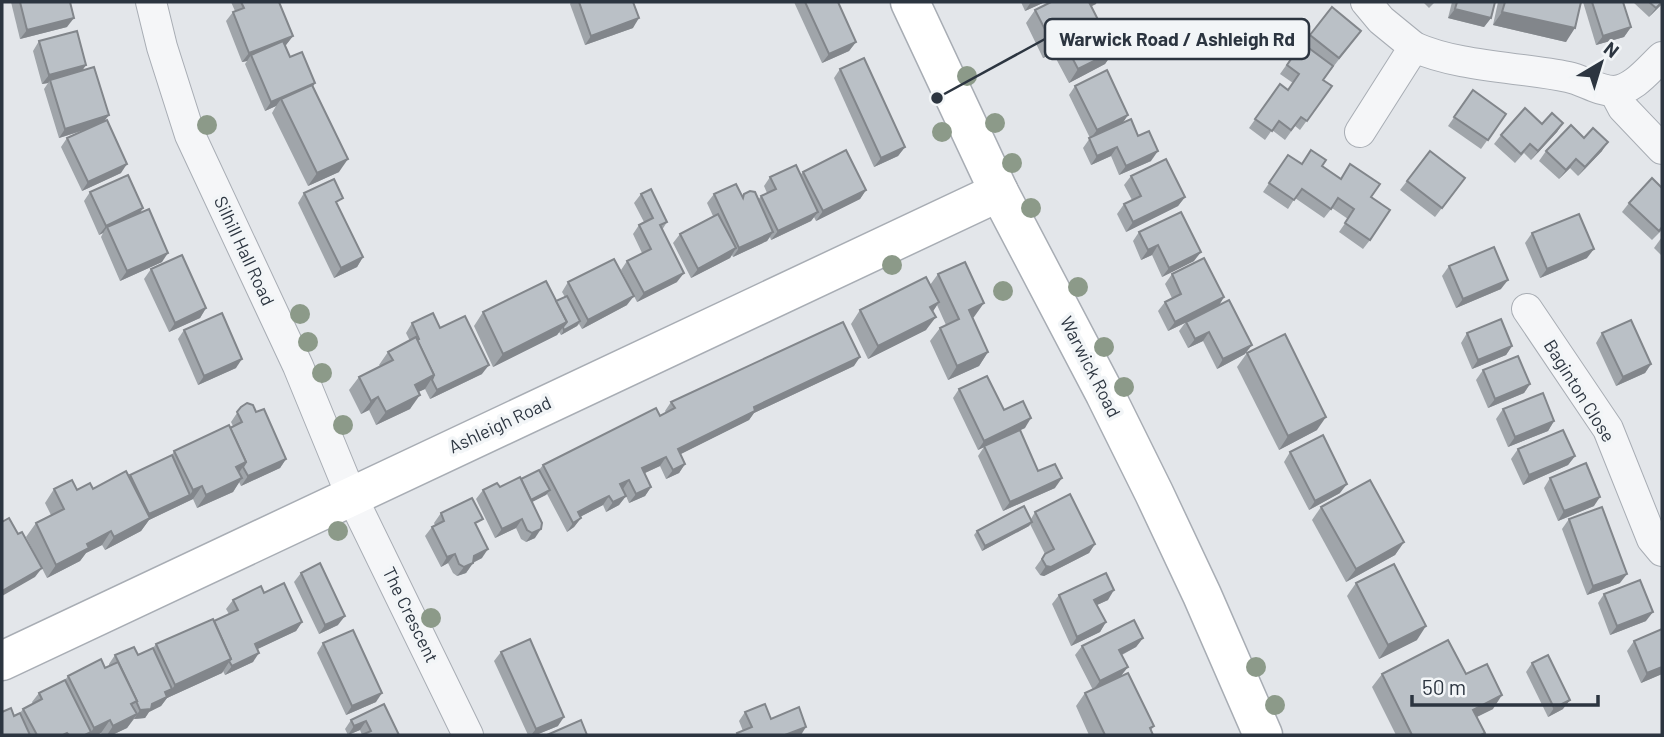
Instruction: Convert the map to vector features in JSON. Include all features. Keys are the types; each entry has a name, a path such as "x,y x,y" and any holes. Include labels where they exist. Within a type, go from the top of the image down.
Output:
{"street":[{"name":"Silhill Hall Road","path":"151,2 162,47 190,135 298,366 351,495"},
{"name":"Warwick Road","path":"910,2 999,192 1154,493 1263,735"},
{"path":"1366,2 1381,20 1414,47 1437,57 1571,77 1598,88 1614,91 1627,87 1662,57"},
{"path":"1360,132 1414,47"},
{"path":"1614,91 1623,108 1662,149"},
{"name":"Ashleigh Road","path":"2,661 999,192"},
{"name":"Baginton Close","path":"1527,309 1608,429 1652,539 1662,551"},
{"name":"The Crescent","path":"351,495 468,735"}],"building":[{"path":"20,2 70,2 74,18 27,30"},
{"path":"241,2 279,2 293,36 249,53 233,12 244,8"},
{"path":"579,2 633,2 639,18 591,36"},
{"path":"805,2 838,2 856,42 829,54"},
{"path":"1051,2 1089,2 1114,51 1078,69 1063,40 1053,45 1035,10"},
{"path":"1457,2 1495,2 1491,18 1455,9"},
{"path":"1505,2 1581,2 1575,28 1502,12"},
{"path":"1592,2 1623,2 1631,27 1603,36"},
{"path":"1649,2 1662,2 1656,8"},
{"path":"1332,7 1361,31 1339,58 1310,35"},
{"path":"77,31 86,65 49,75 39,41"},
{"path":"283,41 290,57 302,52 315,83 271,102 251,55"},
{"path":"1302,43 1333,66 1323,80 1332,86 1307,121 1301,117 1291,130 1279,121 1272,131 1255,119 1280,84 1288,90 1299,74 1287,65"},
{"path":"864,58 905,147 881,158 840,69"},
{"path":"94,67 109,115 65,129 50,80"},
{"path":"1107,70 1128,115 1097,130 1075,86"},
{"path":"312,85 348,159 317,173 281,99"},
{"path":"1473,90 1506,114 1488,140 1454,117"},
{"path":"1525,108 1542,124 1552,113 1563,123 1538,151 1530,144 1521,154 1501,135"},
{"path":"1131,119 1138,136 1149,131 1158,151 1126,166 1117,147 1097,156 1089,138"},
{"path":"107,120 127,164 88,182 67,138"},
{"path":"1571,125 1584,138 1593,128 1608,142 1585,167 1576,159 1566,170 1546,151"},
{"path":"846,150 866,190 823,211 803,172"},
{"path":"1311,150 1326,160 1322,166 1341,179 1350,164 1380,184 1371,197 1390,210 1370,240 1345,223 1354,209 1338,198 1331,209 1302,189 1294,200 1269,183 1288,155 1302,164"},
{"path":"1430,151 1465,178 1442,208 1407,181"},
{"path":"1166,159 1185,197 1133,222 1124,204 1141,196 1131,176"},
{"path":"796,165 818,212 778,231 761,196 776,189 770,177"},
{"path":"128,175 143,208 106,226 90,192"},
{"path":"1652,178 1662,188 1662,227 1659,231 1629,203"},
{"path":"334,179 343,198 336,202 363,257 341,268 304,193"},
{"path":"736,184 743,198 744,194 750,191 755,192 773,232 739,248 714,194"},
{"path":"651,189 667,222 660,225 684,273 644,293 627,261 651,249 639,225 653,218 641,194"},
{"path":"149,209 168,253 127,271 107,227"},
{"path":"1181,212 1201,252 1169,268 1158,245 1148,250 1139,232"},
{"path":"718,214 736,248 698,269 680,234"},
{"path":"1579,214 1594,249 1547,269 1532,233"},
{"path":"1494,247 1508,280 1463,299 1449,266"},
{"path":"182,255 206,308 175,323 151,269"},
{"path":"1204,258 1224,297 1175,322 1165,302 1181,294 1172,274"},
{"path":"614,259 634,296 588,320 568,282"},
{"path":"965,262 984,303 969,310 988,352 957,366 940,328 959,319 938,274"},
{"path":"926,277 939,302 930,307 936,317 878,346 860,310"},
{"path":"546,281 567,322 503,354 483,312"},
{"path":"567,296 580,321 564,330 567,322 556,301"},
{"path":"1229,300 1252,345 1223,359 1209,332 1195,339 1186,322"},
{"path":"222,313 242,359 204,376 184,330"},
{"path":"433,313 440,328 465,316 489,365 437,390 432,380 434,375 412,323"},
{"path":"1501,319 1512,346 1478,360 1467,333"},
{"path":"1631,320 1651,364 1623,377 1602,333"},
{"path":"843,322 860,357 754,407 755,411 678,449 685,464 673,470 666,457 642,468 651,487 636,494 629,480 620,484 626,496 613,502 609,496 593,504 578,512 581,518 573,523 543,465 656,408 660,416 675,408 671,402"},
{"path":"1285,334 1326,417 1288,436 1247,353"},
{"path":"416,337 434,375 415,385 420,395 386,412 378,397 371,401 359,377 393,360 388,352"},
{"path":"1518,356 1530,384 1495,399 1483,370"},
{"path":"987,376 1004,410 1023,401 1031,418 984,441 959,389"},
{"path":"1543,393 1554,421 1515,437 1503,409"},
{"path":"247,403 253,405 256,412 264,409 286,459 248,476 243,467 246,462 230,428 242,422 237,412"},
{"path":"229,425 246,462 236,467 242,478 206,495 202,486 193,490 174,451"},
{"path":"1020,430 1038,471 1055,464 1062,478 1010,502 984,446"},
{"path":"1563,430 1575,456 1529,475 1518,449"},
{"path":"1323,435 1347,484 1315,501 1290,452"},
{"path":"172,455 190,495 149,514 130,475"},
{"path":"1586,463 1600,497 1564,511 1550,478"},
{"path":"539,470 550,490 531,500 521,479"},
{"path":"126,471 150,518 114,537 111,531 87,544 89,548 56,565 36,523 64,509 54,489 72,480 77,490 90,483 93,489"},
{"path":"520,477 542,523 541,529 532,533 527,530 522,519 502,529 483,490 497,483 500,487"},
{"path":"1370,480 1404,542 1356,569 1321,507"},
{"path":"1070,494 1095,544 1051,567 1046,566 1042,559 1054,549 1035,512"},
{"path":"472,498 483,519 475,523 488,549 474,556 473,563 464,567 459,564 455,554 447,557 432,527 444,521 441,513"},
{"path":"1024,506 1032,522 985,546 977,531"},
{"path":"1602,507 1627,574 1593,586 1569,519"},
{"path":"9,518 18,534 22,532 42,568 2,591 2,522"},
{"path":"320,563 345,616 325,625 301,573"},
{"path":"1394,564 1426,626 1388,645 1356,583"},
{"path":"1106,573 1114,590 1094,600 1106,622 1077,637 1059,595"},
{"path":"1640,580 1653,612 1617,626 1604,594"},
{"path":"284,583 302,622 255,644 259,653 232,666 214,621 238,610 233,600 261,586 264,593"},
{"path":"213,619 231,659 175,685 156,644"},
{"path":"1134,620 1143,638 1119,650 1128,667 1100,681 1082,646"},
{"path":"1662,629 1662,667 1647,673 1634,641"},
{"path":"353,630 382,693 352,706 323,643"},
{"path":"530,639 564,717 536,729 501,652"},
{"path":"1448,640 1466,674 1487,664 1502,695 1473,710 1485,733 1481,735 1412,735 1382,674"},
{"path":"134,647 138,655 153,648 172,689 165,692 167,697 152,704 151,709 140,710 115,655"},
{"path":"1548,655 1570,700 1554,708 1532,663"},
{"path":"101,659 105,668 118,662 137,701 131,704 137,714 113,726 110,720 94,728 68,676"},
{"path":"1128,673 1154,726 1150,728 1153,735 1105,735 1085,693"},
{"path":"65,680 91,732 85,735 37,735 23,709 42,699 39,693"},
{"path":"384,704 399,735 362,735 371,731 366,721 354,726 351,720"},
{"path":"765,704 771,719 799,707 806,727 785,735 738,735 737,733 752,727 745,712"},
{"path":"11,708 14,716 20,713 30,735 2,735 2,712"},
{"path":"581,720 587,735 547,735"}],"place":[{"name":"Warwick Road / Ashleigh Rd","path":"937,98"}]}
